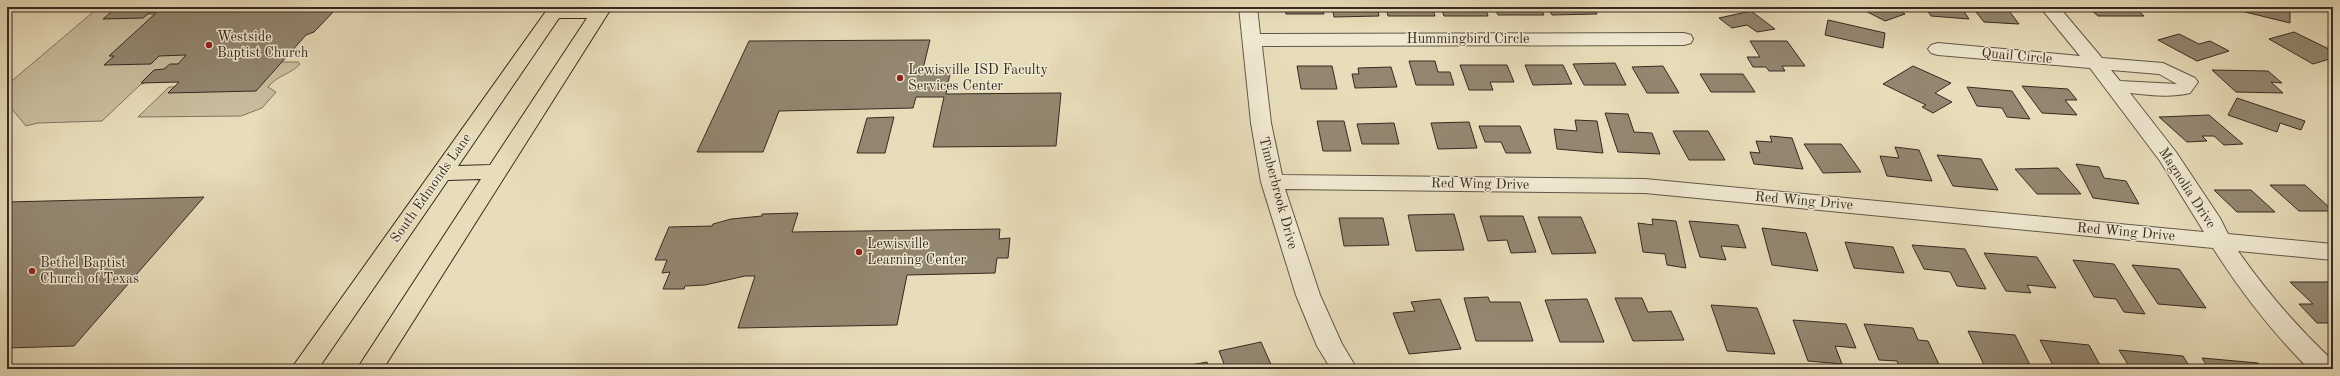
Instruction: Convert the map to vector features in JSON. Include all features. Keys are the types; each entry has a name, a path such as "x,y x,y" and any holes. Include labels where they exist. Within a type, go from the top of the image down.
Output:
{"main road":[{"path":"556,10 602,9"},
{"path":"370,369 602,9"},
{"name":"South Edmonds Lane","path":"304,369 556,10"},
{"path":"441,173 497,172"}],"street":[{"name":"Timberbrook Drive","path":"1248,7 1262,130 1272,182 1308,295 1330,346 1344,369"},
{"name":"Magnolia Drive","path":"2049,7 2096,62 2168,157 2212,223 2219,240 2251,288 2296,341 2325,369"},
{"name":"Hummingbird Circle","path":"1252,40 1684,39"},
{"name":"Quail Circle","path":"1938,49 2163,69 2188,82 2183,89 2168,91 2113,86"},
{"name":"Red Wing Drive","path":"1272,182 1645,186 2333,252"}],"shaded area":[{"path":"99,7 128,7 133,13 161,15 196,50 182,66 140,85 102,121 38,123 26,126 7,103 7,85"},
{"path":"608,7 719,7 708,10 606,10"},
{"path":"279,62 298,62 300,64 296,68 276,79 268,87 276,92 262,108 241,116 138,117 169,87 257,84"}],"building":[{"name":"Westside Baptist Church","path":"117,7 338,7 314,32 306,35 256,91 168,93 179,82 141,83 154,70 164,69 170,64 178,64 186,55 159,56 151,64 104,65 114,56 109,56 156,13 149,13 143,18 103,19"},
{"path":"1285,7 1322,7 1324,14 1286,14"},
{"path":"1332,7 1377,7 1379,16 1334,17"},
{"path":"1386,7 1432,7 1435,16 1388,16"},
{"path":"1441,7 1485,7 1488,16 1444,16"},
{"path":"1494,7 1540,7 1544,15 1498,15"},
{"path":"1548,7 1593,7 1597,14 1552,15"},
{"path":"1858,7 1893,7 1905,14 1885,21"},
{"path":"1925,7 1961,7 1969,19 1931,16"},
{"path":"1972,7 2006,7 2019,24 1984,22"},
{"path":"2088,7 2134,7 2144,16 2098,16"},
{"path":"2237,7 2290,7 2290,23 2237,10"},
{"path":"1751,11 1775,29 1757,32 1747,25 1732,28 1719,18"},
{"path":"1828,20 1885,33 1883,48 1825,35"},
{"path":"2294,32 2333,51 2333,58 2313,64 2269,39"},
{"path":"2179,34 2199,44 2210,41 2229,51 2197,61 2158,40"},
{"path":"930,40 922,73 950,73 946,94 1061,93 1056,146 933,147 944,97 916,97 913,108 779,111 763,152 697,152 749,41"},
{"path":"1750,41 1787,41 1805,66 1782,66 1785,71 1769,71 1766,67 1753,67 1747,57 1760,57"},
{"path":"1409,61 1435,61 1438,72 1450,72 1454,85 1416,85"},
{"path":"1615,63 1626,85 1584,85 1573,64"},
{"path":"1460,65 1507,65 1514,82 1490,82 1493,90 1469,90"},
{"path":"1525,65 1563,65 1572,84 1533,85"},
{"path":"1297,66 1332,66 1337,89 1301,89"},
{"path":"1663,66 1679,93 1647,93 1632,67"},
{"path":"1913,66 1951,83 1935,93 1952,102 1933,113 1922,107 1926,105 1883,84"},
{"path":"1391,67 1397,87 1355,88 1352,74 1359,74 1358,68"},
{"path":"2212,70 2268,71 2282,83 2271,82 2283,93 2236,92"},
{"path":"1700,74 1743,74 1755,92 1711,92"},
{"path":"2022,86 2068,89 2077,100 2065,100 2077,115 2042,113"},
{"path":"1967,87 2012,91 2030,119 2007,117 2002,108 1977,106"},
{"path":"2237,98 2305,121 2301,130 2280,123 2277,132 2228,115"},
{"path":"1605,113 1628,114 1634,132 1652,133 1660,154 1618,152"},
{"path":"2209,115 2243,144 2224,145 2214,136 2202,136 2207,141 2187,142 2159,117"},
{"path":"894,117 885,153 857,153 867,118"},
{"path":"1575,120 1597,121 1603,153 1557,149 1554,129 1577,131"},
{"path":"1317,121 1344,121 1351,151 1323,151"},
{"path":"1469,122 1477,148 1438,149 1431,123"},
{"path":"1394,123 1399,144 1362,144 1357,124"},
{"path":"1479,126 1520,126 1531,153 1506,153 1501,142 1485,142"},
{"path":"1673,131 1708,131 1725,160 1689,160"},
{"path":"1770,136 1792,138 1803,169 1754,164 1750,152 1760,153 1756,141 1772,142"},
{"path":"1804,144 1841,144 1861,172 1823,173"},
{"path":"1895,147 1919,150 1932,181 1887,176 1880,156 1899,158"},
{"path":"1937,155 1981,159 1998,190 1953,186"},
{"path":"2076,164 2099,167 2104,178 2126,181 2139,204 2093,198"},
{"path":"2058,168 2081,194 2037,194 2015,169"},
{"path":"2270,185 2305,185 2333,211 2299,211"},
{"path":"2214,190 2251,190 2275,212 2237,212"},
{"path":"204,197 74,346 7,348 7,202"},
{"path":"798,213 792,232 1000,229 999,239 1010,238 1008,258 997,258 995,273 907,275 897,325 738,328 755,276 745,276 705,285 685,286 684,289 663,289 670,272 662,273 667,260 655,260 669,227 712,226 713,224 731,219 762,216 762,214"},
{"path":"1454,214 1464,250 1416,251 1408,215"},
{"path":"1480,216 1523,216 1536,252 1511,253 1507,240 1488,241"},
{"path":"1538,217 1581,217 1596,253 1552,254"},
{"path":"1339,218 1383,218 1389,245 1344,246"},
{"path":"1652,219 1676,221 1686,268 1667,265 1665,254 1643,252 1638,223 1653,225"},
{"path":"1689,221 1738,225 1746,248 1721,246 1726,260 1700,257"},
{"path":"1762,228 1806,233 1818,271 1772,265"},
{"path":"1845,242 1893,247 1904,273 1854,268"},
{"path":"1912,245 1965,249 1986,289 1957,286 1950,272 1924,269"},
{"path":"1984,253 2037,257 2056,288 2027,285 2031,293 2006,291"},
{"path":"2073,260 2114,264 2145,314 2124,312 2116,299 2094,297"},
{"path":"2132,265 2179,269 2206,308 2158,304"},
{"path":"2290,282 2332,282 2333,323 2317,323 2299,304 2313,304"},
{"path":"1488,297 1490,302 1520,302 1533,341 1476,341 1464,298"},
{"path":"1615,298 1642,298 1648,312 1671,311 1684,340 1633,341"},
{"path":"1440,299 1461,349 1409,354 1393,313 1415,311 1411,302"},
{"path":"1587,299 1604,342 1560,342 1545,300"},
{"path":"1711,305 1757,308 1775,354 1727,351"},
{"path":"1793,320 1846,324 1856,348 1835,346 1842,364 1808,361"},
{"path":"1864,324 1913,328 1918,340 1928,341 1941,369 1900,369 1897,361 1879,360"},
{"path":"1968,331 2015,335 2032,369 1986,369"},
{"path":"2040,340 2089,345 2102,369 2055,369"},
{"path":"1261,342 1273,369 1226,369 1219,351"},
{"path":"2119,350 2183,356 2191,369 2145,369 2129,366"},
{"path":"2202,358 2258,363 2262,369 2209,369"},
{"path":"1207,362 1209,369 1170,369"}],"place":[{"name":"Westside Baptist Church","path":"209,45"},
{"name":"Lewisville ISD Faculty Services Center","path":"900,78"},
{"name":"Lewisville Learning Center","path":"859,252"},
{"name":"Bethel Baptist Church of Texas","path":"32,271"}]}
